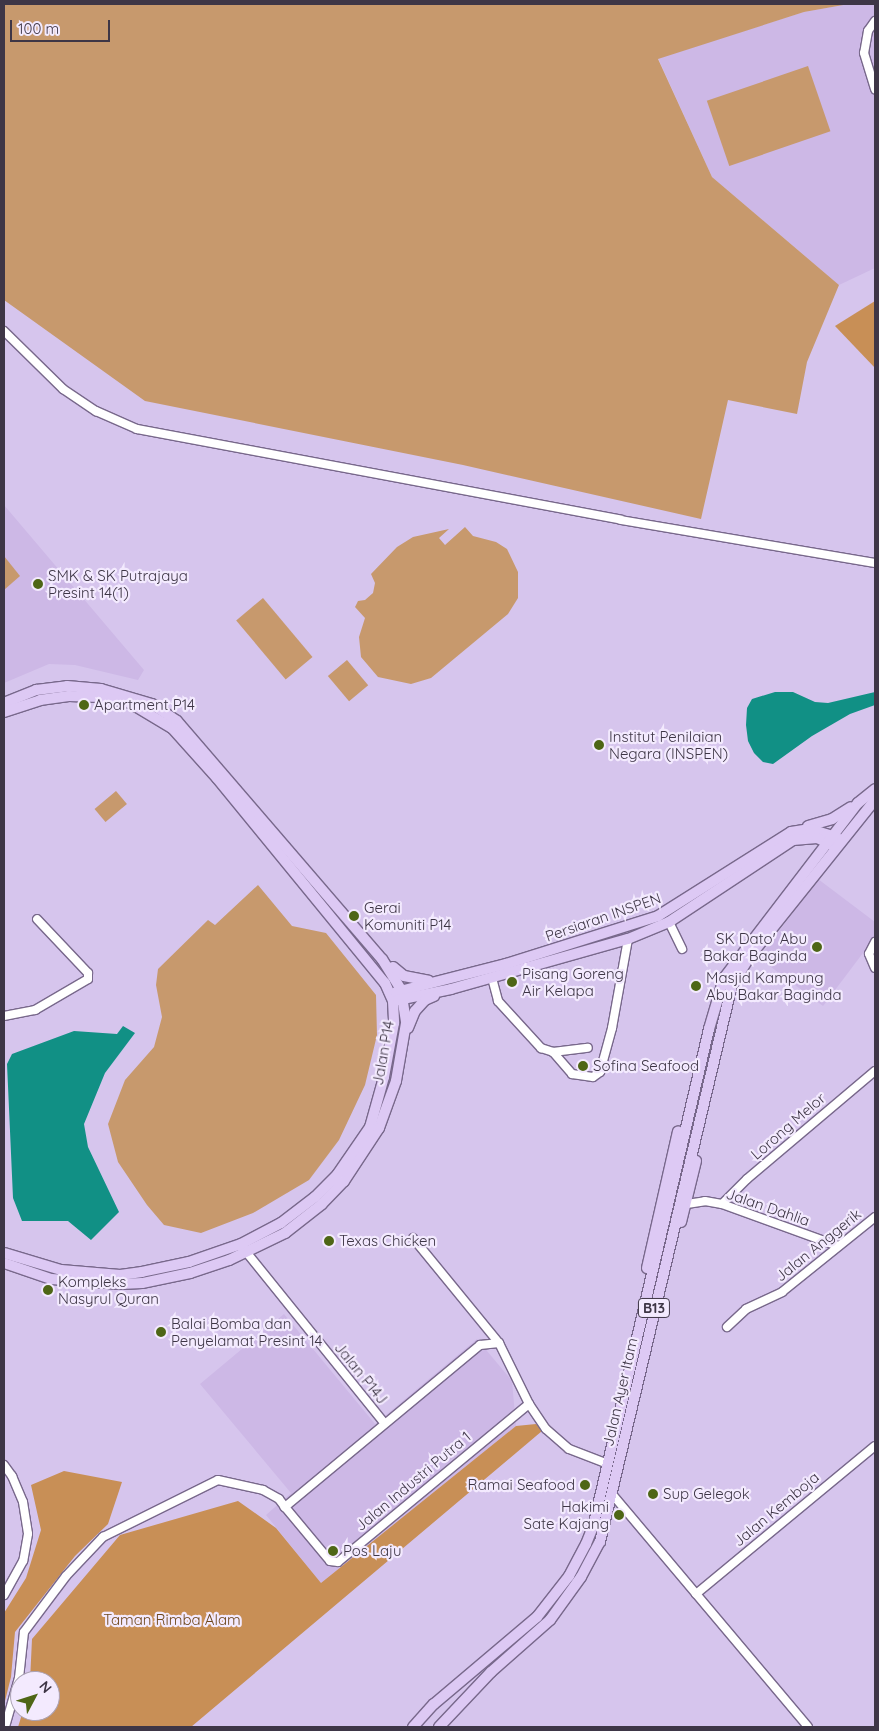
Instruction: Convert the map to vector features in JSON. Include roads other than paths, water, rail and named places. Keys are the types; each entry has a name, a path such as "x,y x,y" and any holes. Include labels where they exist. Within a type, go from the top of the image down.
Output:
{"main road":[{"name":"Jalan P14","path":"4,703 36,690 68,686 101,689 152,704 194,737 382,959 406,1023 396,1081 379,1128 344,1181 302,1221 243,1249 166,1279 121,1284 51,1279 4,1263"},
{"path":"4,712 40,700 69,696 100,697 130,703 172,728 224,786 397,996 451,989"},
{"name":"B13","path":"835,841 858,802 875,789"},
{"name":"B13","path":"813,861 875,800"},
{"path":"791,832 825,822 858,802"},
{"name":"Persiaran INSPEN","path":"397,996 442,981 607,934 658,916 791,832 810,829 835,841"},
{"path":"808,837 835,841"},
{"path":"808,837 814,849 813,861"},
{"name":"Persiaran INSPEN","path":"451,989 628,939 669,922 793,840 808,837"},
{"name":"Jalan Ayer Itam","path":"439,1727 491,1672 550,1620 581,1577 600,1542 732,985 739,972 824,861 835,841"},
{"name":"Jalan Ayer Itam","path":"415,1725 537,1617 569,1576 586,1544 602,1492 645,1306 644,1282 659,1207 684,1112 694,1095 724,978 813,861"},
{"path":"382,959 404,976 418,980 442,981"},
{"path":"402,1051 417,1009 425,1000 451,989"},
{"name":"Jalan P14","path":"4,1253 61,1270 120,1274 189,1262 243,1249 298,1212 316,1197 359,1144 370,1127 384,1077 397,996"},
{"path":"658,1292 687,1204 717,1043"}],"street":[{"path":"875,21 868,31 864,53 875,89"},
{"path":"4,331 62,389 96,410 137,429 621,520 875,563"},
{"path":"4,1016 35,1010 88,979 88,973 37,919"},
{"path":"669,922 682,949"},
{"path":"553,1052 572,1074 593,1077 600,1072 612,1028 628,939"},
{"path":"875,942 869,954 875,968"},
{"path":"492,978 503,1007 541,1048 553,1052 588,1048"},
{"name":"Lorong Melor","path":"722,1204 747,1179 875,1070"},
{"name":"Jalan Dahlia","path":"687,1204 705,1201 722,1204 838,1246"},
{"name":"Jalan Anggerik","path":"727,1327 746,1309 782,1292 875,1216"},
{"path":"413,1238 499,1343 529,1404 546,1429 570,1449 608,1464"},
{"name":"Jalan P14J","path":"243,1249 384,1423 480,1345"},
{"path":"484,1323 480,1345 499,1343"},
{"name":"Jalan Industri Putra 1","path":"5,1727 19,1678 24,1632 66,1576 104,1537 218,1480 263,1490 279,1499 330,1561 338,1562 529,1404"},
{"path":"285,1507 384,1423"},
{"name":"Jalan Kemboja","path":"696,1594 875,1446"},
{"path":"4,1465 12,1476 23,1502 28,1534 22,1562 4,1595"},
{"path":"612,1494 808,1727"}],"place":[{"name":"SMK & SK Putrajaya Presint 14(1)","path":"38,584"},
{"name":"Apartment P14","path":"84,705"},
{"name":"Institut Penilaian Negara (INSPEN)","path":"599,745"},
{"name":"Gerai Komuniti P14","path":"354,916"},
{"name":"SK Dato' Abu Bakar Baginda","path":"817,947"},
{"name":"Pisang Goreng Air Kelapa","path":"512,982"},
{"name":"Masjid Kampung Abu Bakar Baginda","path":"696,986"},
{"name":"Sofina Seafood","path":"583,1066"},
{"name":"Texas Chicken","path":"329,1241"},
{"name":"Kompleks Nasyrul Quran","path":"48,1290"},
{"name":"Balai Bomba dan Penyelamat Presint 14","path":"161,1332"},
{"name":"Ramai Seafood","path":"585,1485"},
{"name":"Sup Gelegok","path":"653,1494"},
{"name":"Hakimi Sate Kajang","path":"619,1515"},
{"name":"Pos Laju","path":"333,1551"}],"park label":[{"name":"Taman Rimba Alam","path":"172,1620"}]}
